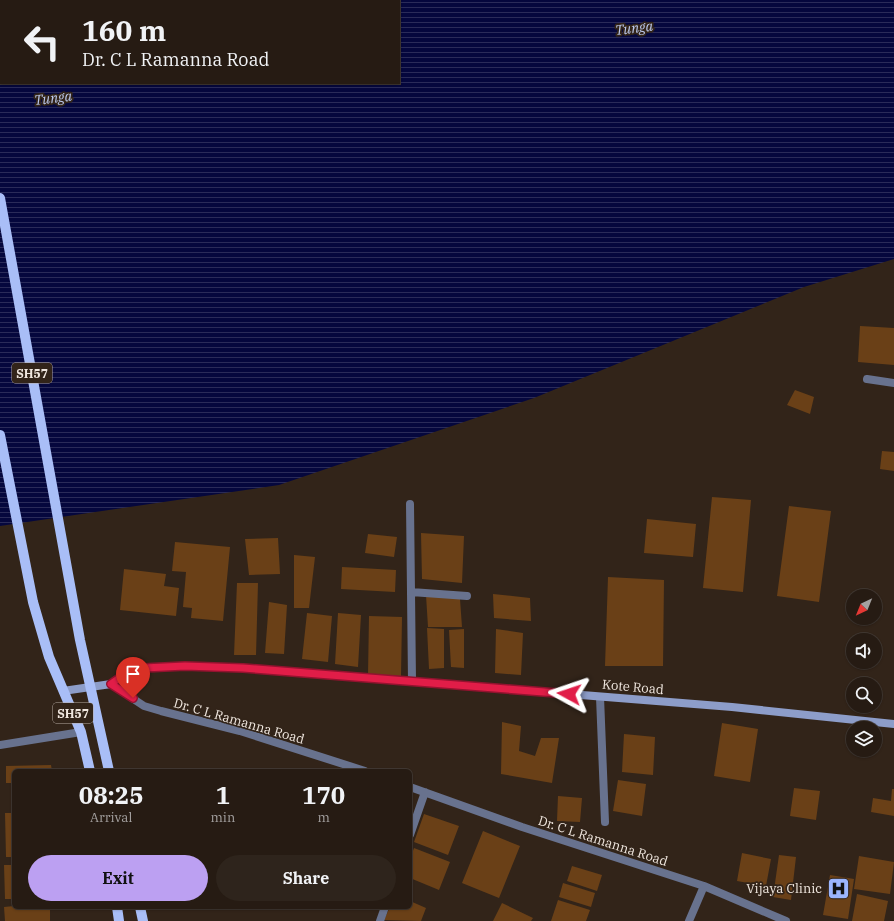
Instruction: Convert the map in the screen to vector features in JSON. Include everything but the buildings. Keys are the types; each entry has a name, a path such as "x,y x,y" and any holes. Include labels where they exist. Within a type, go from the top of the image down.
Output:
{"main road":[{"name":"SH57","path":"0,198 90,687 109,769"},
{"name":"SH57","path":"0,435 33,602 49,657 81,732 90,769"},
{"path":"117,909 119,921"},
{"path":"140,909 143,921"}],"street":[{"path":"866,379 894,383"},
{"path":"410,504 412,681"},
{"path":"412,592 467,596"},
{"name":"Kote Road","path":"63,691 111,684 125,674 144,668 185,666 243,668 732,707 894,724"},
{"name":"Dr. C L Ramanna Road","path":"111,684 144,706 240,731 359,769"},
{"path":"600,697 605,822"},
{"path":"0,745 81,732"},
{"name":"Dr. C L Ramanna Road","path":"412,788 522,827 704,886 786,921"},
{"path":"412,829 425,792"},
{"path":"689,921 704,886"},
{"path":"380,921 384,909"}],"water":[{"name":"Tunga","path":"400,0 894,0 894,259 804,287 534,398 279,485 0,526 0,84 400,84"}],"place":[{"name":"Vijaya Clinic","path":"838,888"}],"route":[{"path":"133,698 111,684 125,674 144,668 185,666 243,668 569,694"}]}
